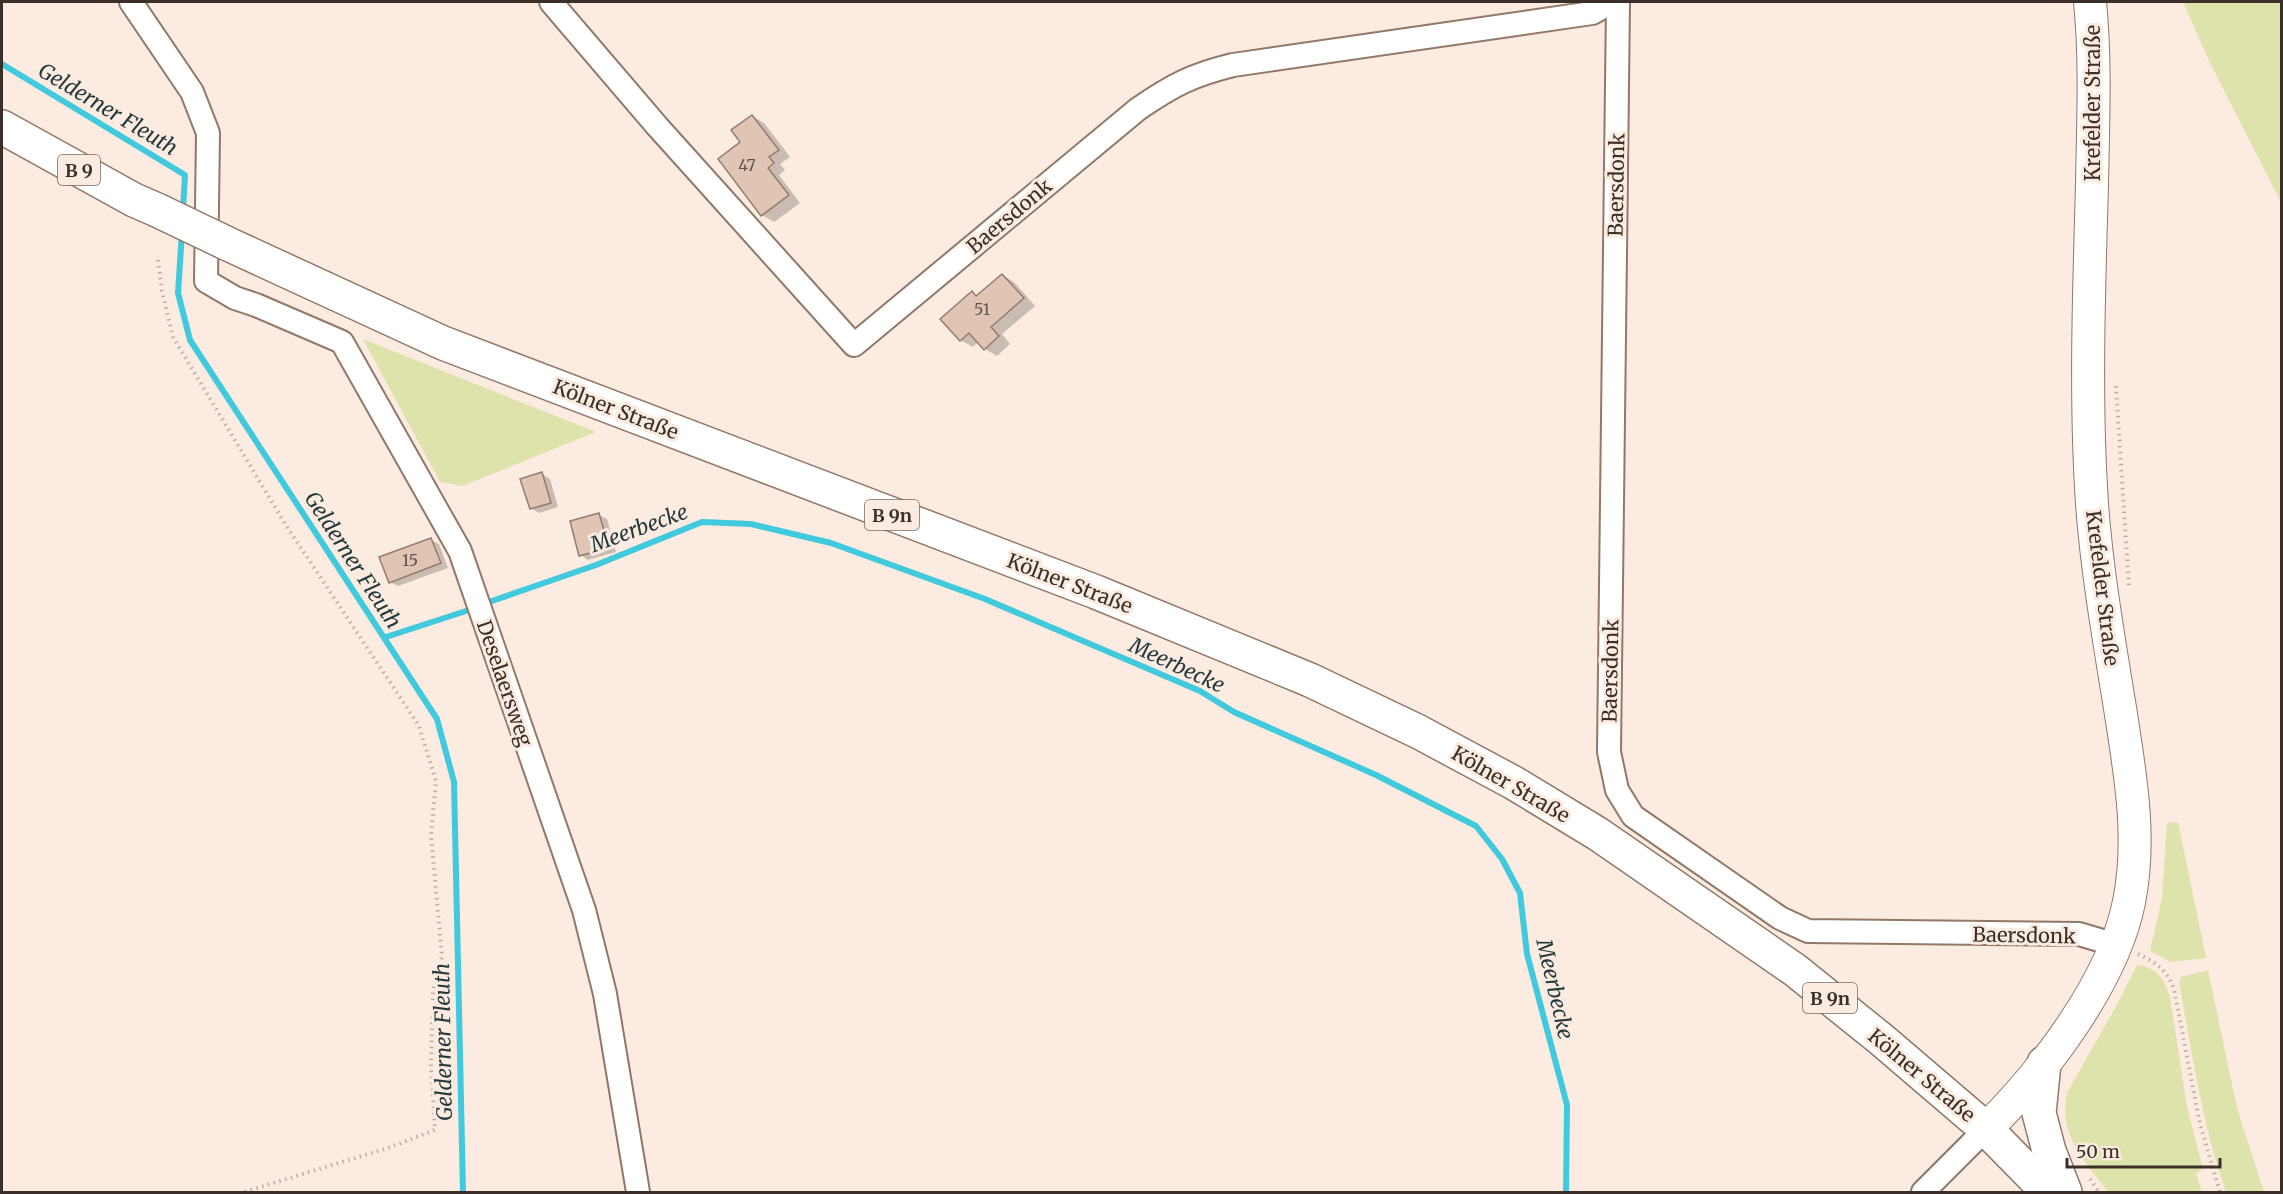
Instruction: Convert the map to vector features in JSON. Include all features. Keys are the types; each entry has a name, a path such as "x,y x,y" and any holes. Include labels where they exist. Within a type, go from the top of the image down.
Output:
{"main road":[{"name":"Krefelder Straße","path":"1986,1129 2044,1063 2098,982 2126,949 2128,906 2133,877 2135,814 2099,580 2092,503 2089,356 2094,90 2090,2"},
{"name":"Kölner Straße","path":"2,127 134,200 443,343 1096,592 1310,680 1419,732 1548,803 1666,879 1795,970 1882,1040 1986,1129 2048,1192"},
{"path":"2044,1063 2039,1113 2049,1151 2065,1192"}],"street":[{"name":"Deselaersweg","path":"131,2 192,92 208,133 206,281 235,298 342,342 460,551 584,910 604,994 638,1192"},
{"name":"Baersdonk","path":"551,2 657,126 854,345 1137,109 1169,87 1199,73 1233,64 1592,13 1612,2"},
{"name":"Baersdonk","path":"1618,2 1609,752 1617,790 1633,816 1780,918 1808,931 2079,934 2126,949"},
{"path":"1923,1192 1986,1129"}],"path":[{"path":"158,260 162,291 173,337 287,527 419,726 436,781 431,835 442,957 433,992 431,1066 435,1130 388,1148 244,1192"},
{"path":"2126,949 2155,962 2170,977 2200,1124 2220,1192"}],"green space":[{"path":"2183,2 2281,2 2281,202 2210,63"},
{"path":"363,339 596,432 462,486 440,482"},
{"path":"2178,822 2206,958 2171,962 2150,951 2162,898 2167,823"},
{"path":"2137,965 2155,971 2165,984 2170,997 2187,1107 2203,1169 2196,1173 2202,1192 2108,1192 2075,1147 2066,1122 2067,1093"},
{"path":"2208,970 2237,1108 2264,1192 2226,1192 2210,1141 2179,983 2181,977"}],"building":[{"path":"752,115 779,150 769,157 774,163 768,168 789,195 761,216 718,159 740,142 731,130"},
{"path":"1002,274 1024,298 991,327 999,336 984,350 969,333 960,341 940,319 972,291 976,296"},
{"path":"542,472 551,503 530,509 520,479"},
{"path":"599,513 609,548 579,556 570,521"},
{"path":"431,538 441,563 389,583 379,557"}],"waterway":[{"name":"Gelderner Fleuth","path":"2,64 185,175 183,210"},
{"name":"Gelderner Fleuth","path":"182,232 178,293 190,340 437,719 454,782 463,1192"},
{"name":"Meerbecke","path":"489,602 596,565 702,522 751,524 831,543 985,599 1200,691 1234,712 1376,775 1476,826 1502,859 1520,893 1527,954 1567,1105 1566,1192"},
{"name":"Meerbecke","path":"386,637 469,610"}]}
